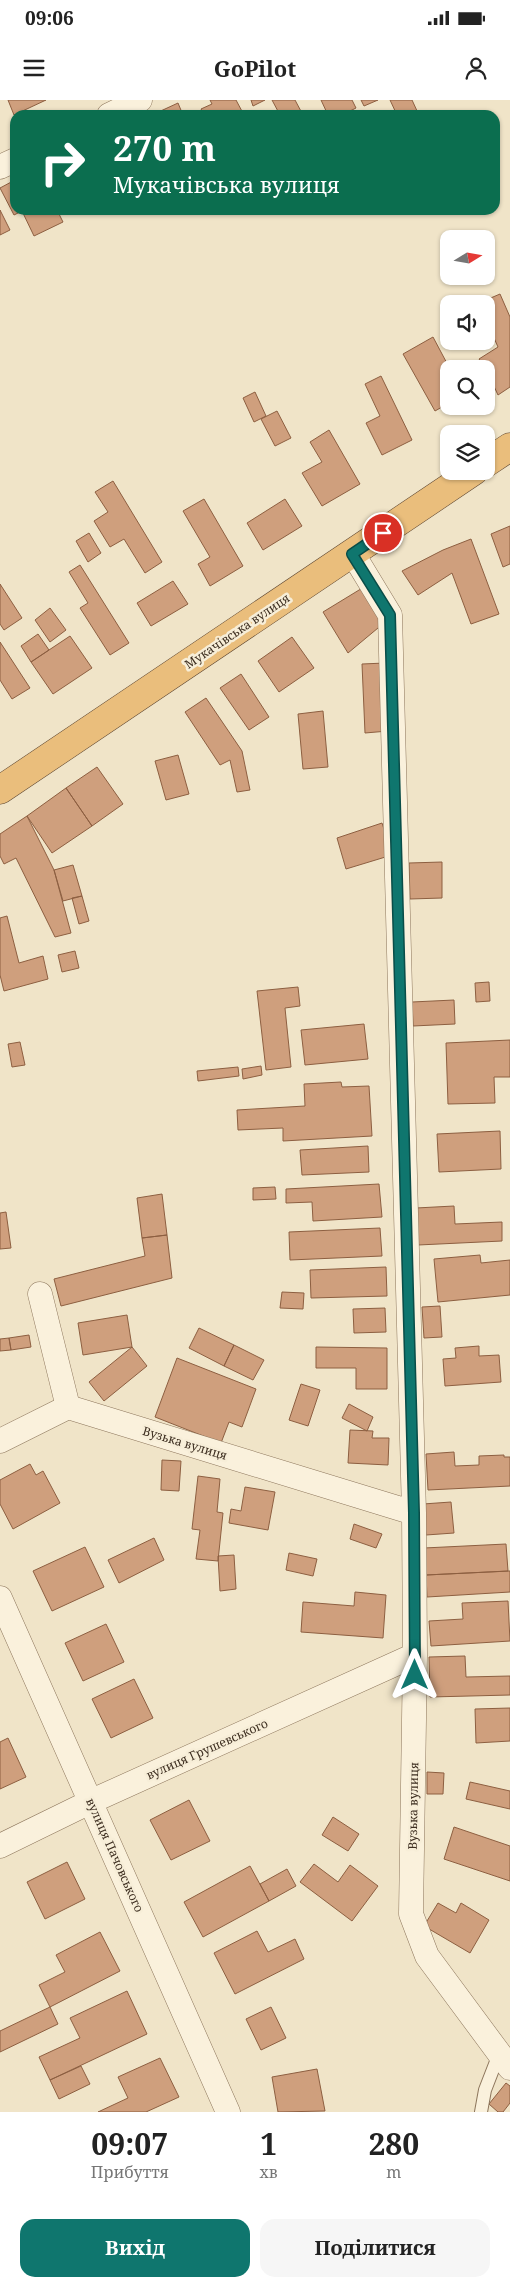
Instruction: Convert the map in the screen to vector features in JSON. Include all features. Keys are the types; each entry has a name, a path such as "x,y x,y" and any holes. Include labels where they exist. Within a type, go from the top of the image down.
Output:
{"highway":[{"path":"495,457 510,447"},
{"name":"Мукачівська вулиця","path":"0,790 461,480"}],"street":[{"path":"119,110 140,100"},
{"name":"Вузька вулиця","path":"352,554 390,615 414,1513 415,1655 412,1914 427,1956 505,2061"},
{"path":"0,1441 68,1407 40,1294"},
{"name":"Вузька вулиця","path":"68,1407 414,1513"},
{"name":"вулиця Пачовського","path":"0,1598 228,2112"},
{"name":"вулиця Грушевського","path":"0,1846 92,1802 415,1655"}],"lane":[{"path":"481,2112 485,2090 505,2061"}],"building":[{"path":"8,100 46,100 25,110 12,110"},
{"path":"210,100 236,100 241,110 202,110 212,104"},
{"path":"251,100 265,100 253,106"},
{"path":"272,100 295,100 300,110 277,110"},
{"path":"321,100 352,100 356,108 352,110 326,110"},
{"path":"361,100 378,100 364,106"},
{"path":"390,100 412,100 417,110 395,110"},
{"path":"178,103 181,110 163,110"},
{"path":"10,183 10,207 0,188"},
{"path":"0,210 10,230 0,235"},
{"path":"24,215 60,215 63,222 34,236"},
{"path":"500,294 510,317 510,387 498,395 495,388 495,360 479,359 498,347 495,340 495,296"},
{"path":"433,337 445,360 440,360 440,408 435,411 403,354"},
{"path":"381,376 412,440 382,455 366,423 380,416 365,384"},
{"path":"255,392 266,416 254,422 243,398"},
{"path":"277,411 291,438 275,446 261,419"},
{"path":"329,430 360,484 322,506 302,473 322,462 310,442"},
{"path":"113,481 162,562 145,573 124,539 110,547 94,521 108,512 95,492"},
{"path":"204,499 243,566 210,586 198,564 210,557 183,511"},
{"path":"285,499 302,526 263,550 247,523"},
{"path":"510,526 510,564 503,567 491,534"},
{"path":"89,533 101,553 88,562 76,541"},
{"path":"471,539 499,614 471,624 452,573 418,595 402,571 443,550"},
{"path":"80,565 129,643 110,655 80,608 88,603 69,572"},
{"path":"173,581 188,604 151,626 137,603"},
{"path":"0,584 22,618 4,630 0,624"},
{"path":"364,587 384,623 348,653 323,612"},
{"path":"50,608 66,630 50,642 35,620"},
{"path":"38,634 49,650 31,662 21,646"},
{"path":"70,636 92,668 53,694 31,662"},
{"path":"292,637 314,668 279,692 258,661"},
{"path":"0,642 30,688 12,699 0,680"},
{"path":"385,663 388,731 365,733 362,664"},
{"path":"241,674 269,717 249,730 220,688"},
{"path":"206,698 242,751 250,790 237,792 230,760 220,765 185,712"},
{"path":"323,711 328,767 303,769 298,714"},
{"path":"178,755 189,794 166,800 155,761"},
{"path":"97,767 123,804 92,826 66,788"},
{"path":"66,788 92,826 52,853 27,816"},
{"path":"27,816 54,870 71,933 55,937 16,858 4,864 0,856 0,834"},
{"path":"382,823 392,855 346,869 337,838"},
{"path":"442,862 442,898 410,899 409,863"},
{"path":"73,865 82,896 63,901 54,870"},
{"path":"82,896 89,921 79,924 72,898"},
{"path":"7,916 19,963 43,956 48,979 4,991 0,975 0,918"},
{"path":"75,951 79,968 62,972 58,955"},
{"path":"489,982 490,1001 476,1002 475,983"},
{"path":"298,987 300,1006 285,1008 291,1067 266,1070 257,991"},
{"path":"454,1000 455,1024 413,1026 412,1002"},
{"path":"364,1024 368,1059 305,1065 301,1030"},
{"path":"510,1040 510,1077 494,1077 495,1103 448,1104 446,1043"},
{"path":"20,1042 25,1065 12,1067 8,1044"},
{"path":"261,1066 262,1075 243,1079 242,1069"},
{"path":"238,1067 239,1076 198,1081 197,1071"},
{"path":"341,1082 342,1087 369,1086 372,1136 283,1141 283,1128 238,1130 237,1110 305,1106 304,1084"},
{"path":"500,1131 501,1169 439,1172 437,1134"},
{"path":"368,1146 369,1172 302,1175 300,1150"},
{"path":"379,1184 382,1217 313,1221 312,1202 286,1203 286,1189"},
{"path":"275,1187 276,1199 253,1200 253,1188"},
{"path":"162,1194 167,1235 142,1238 137,1198"},
{"path":"454,1206 455,1224 502,1222 502,1241 418,1245 416,1208"},
{"path":"6,1212 11,1248 0,1249 0,1213"},
{"path":"380,1228 382,1256 290,1260 289,1232"},
{"path":"167,1235 172,1278 61,1306 54,1279 145,1256 142,1238"},
{"path":"480,1255 481,1263 510,1260 510,1295 438,1302 434,1259"},
{"path":"386,1267 387,1296 311,1298 310,1270"},
{"path":"282,1292 304,1293 303,1309 280,1308"},
{"path":"440,1306 442,1337 424,1338 422,1307"},
{"path":"385,1308 386,1332 354,1333 353,1309"},
{"path":"127,1315 132,1347 83,1355 78,1323"},
{"path":"199,1328 234,1345 224,1366 189,1348"},
{"path":"29,1335 31,1347 11,1350 9,1338"},
{"path":"9,1338 11,1350 0,1351 0,1339"},
{"path":"234,1345 264,1360 253,1380 224,1366"},
{"path":"479,1346 479,1356 499,1355 501,1382 445,1386 443,1359 456,1358 455,1348"},
{"path":"132,1347 147,1366 104,1401 89,1382"},
{"path":"316,1347 387,1348 387,1389 356,1389 356,1368 316,1368"},
{"path":"177,1358 256,1389 242,1427 229,1422 221,1443 155,1417"},
{"path":"301,1384 320,1390 308,1426 289,1420"},
{"path":"349,1404 373,1417 367,1431 342,1418"},
{"path":"350,1430 373,1431 372,1438 389,1438 388,1465 348,1463"},
{"path":"454,1452 455,1466 479,1465 479,1456 504,1455 504,1457 510,1457 510,1486 428,1490 426,1454"},
{"path":"162,1460 181,1461 179,1491 161,1490"},
{"path":"30,1464 36,1475 43,1471 60,1503 13,1529 0,1504 0,1480"},
{"path":"198,1476 220,1479 217,1512 223,1513 218,1561 196,1559 200,1530 192,1529"},
{"path":"245,1487 275,1492 268,1530 229,1523 231,1509 241,1511"},
{"path":"451,1502 454,1533 426,1535 423,1504"},
{"path":"354,1524 382,1534 376,1548 350,1539"},
{"path":"154,1538 164,1560 119,1583 108,1560"},
{"path":"506,1544 508,1571 426,1575 424,1548"},
{"path":"85,1547 104,1587 52,1611 33,1571"},
{"path":"289,1553 317,1559 313,1576 286,1570"},
{"path":"234,1555 236,1589 220,1591 218,1556"},
{"path":"510,1571 510,1592 427,1597 426,1575"},
{"path":"355,1592 386,1595 383,1638 301,1632 303,1602 354,1606"},
{"path":"508,1601 510,1641 431,1646 429,1621 463,1619 462,1603"},
{"path":"106,1624 124,1662 83,1681 65,1643"},
{"path":"465,1656 466,1677 510,1676 510,1695 430,1697 429,1657"},
{"path":"134,1679 153,1718 111,1738 92,1699"},
{"path":"510,1708 510,1741 476,1743 475,1709"},
{"path":"8,1738 26,1777 0,1789 0,1742"},
{"path":"427,1772 444,1773 443,1794 427,1794"},
{"path":"470,1782 510,1791 510,1809 466,1799"},
{"path":"189,1800 210,1841 171,1860 150,1820"},
{"path":"333,1817 359,1834 348,1851 322,1835"},
{"path":"454,1827 510,1846 510,1881 444,1859"},
{"path":"67,1862 85,1899 45,1919 27,1882"},
{"path":"314,1864 338,1882 350,1865 378,1886 352,1921 300,1882"},
{"path":"250,1866 269,1901 203,1937 184,1902"},
{"path":"287,1869 296,1886 269,1901 260,1884"},
{"path":"438,1903 456,1913 461,1903 489,1920 470,1953 424,1926"},
{"path":"257,1931 268,1952 295,1939 304,1959 235,1994 214,1953"},
{"path":"100,1932 120,1971 50,2007 39,1985 65,1972 56,1955"},
{"path":"127,1991 147,2034 50,2080 39,2057 80,2038 70,2018"},
{"path":"50,2007 58,2024 0,2052 0,2031"},
{"path":"271,2007 286,2038 261,2050 246,2019"},
{"path":"160,2058 179,2097 146,2112 98,2112 128,2098 118,2077"},
{"path":"81,2066 90,2084 59,2099 50,2080"},
{"path":"317,2069 325,2111 278,2112 272,2077"},
{"path":"506,2083 510,2086 510,2103 503,2112 498,2112 489,2104"}],"route":[{"path":"383,533 352,554 390,615 414,1513 415,1675"}]}
